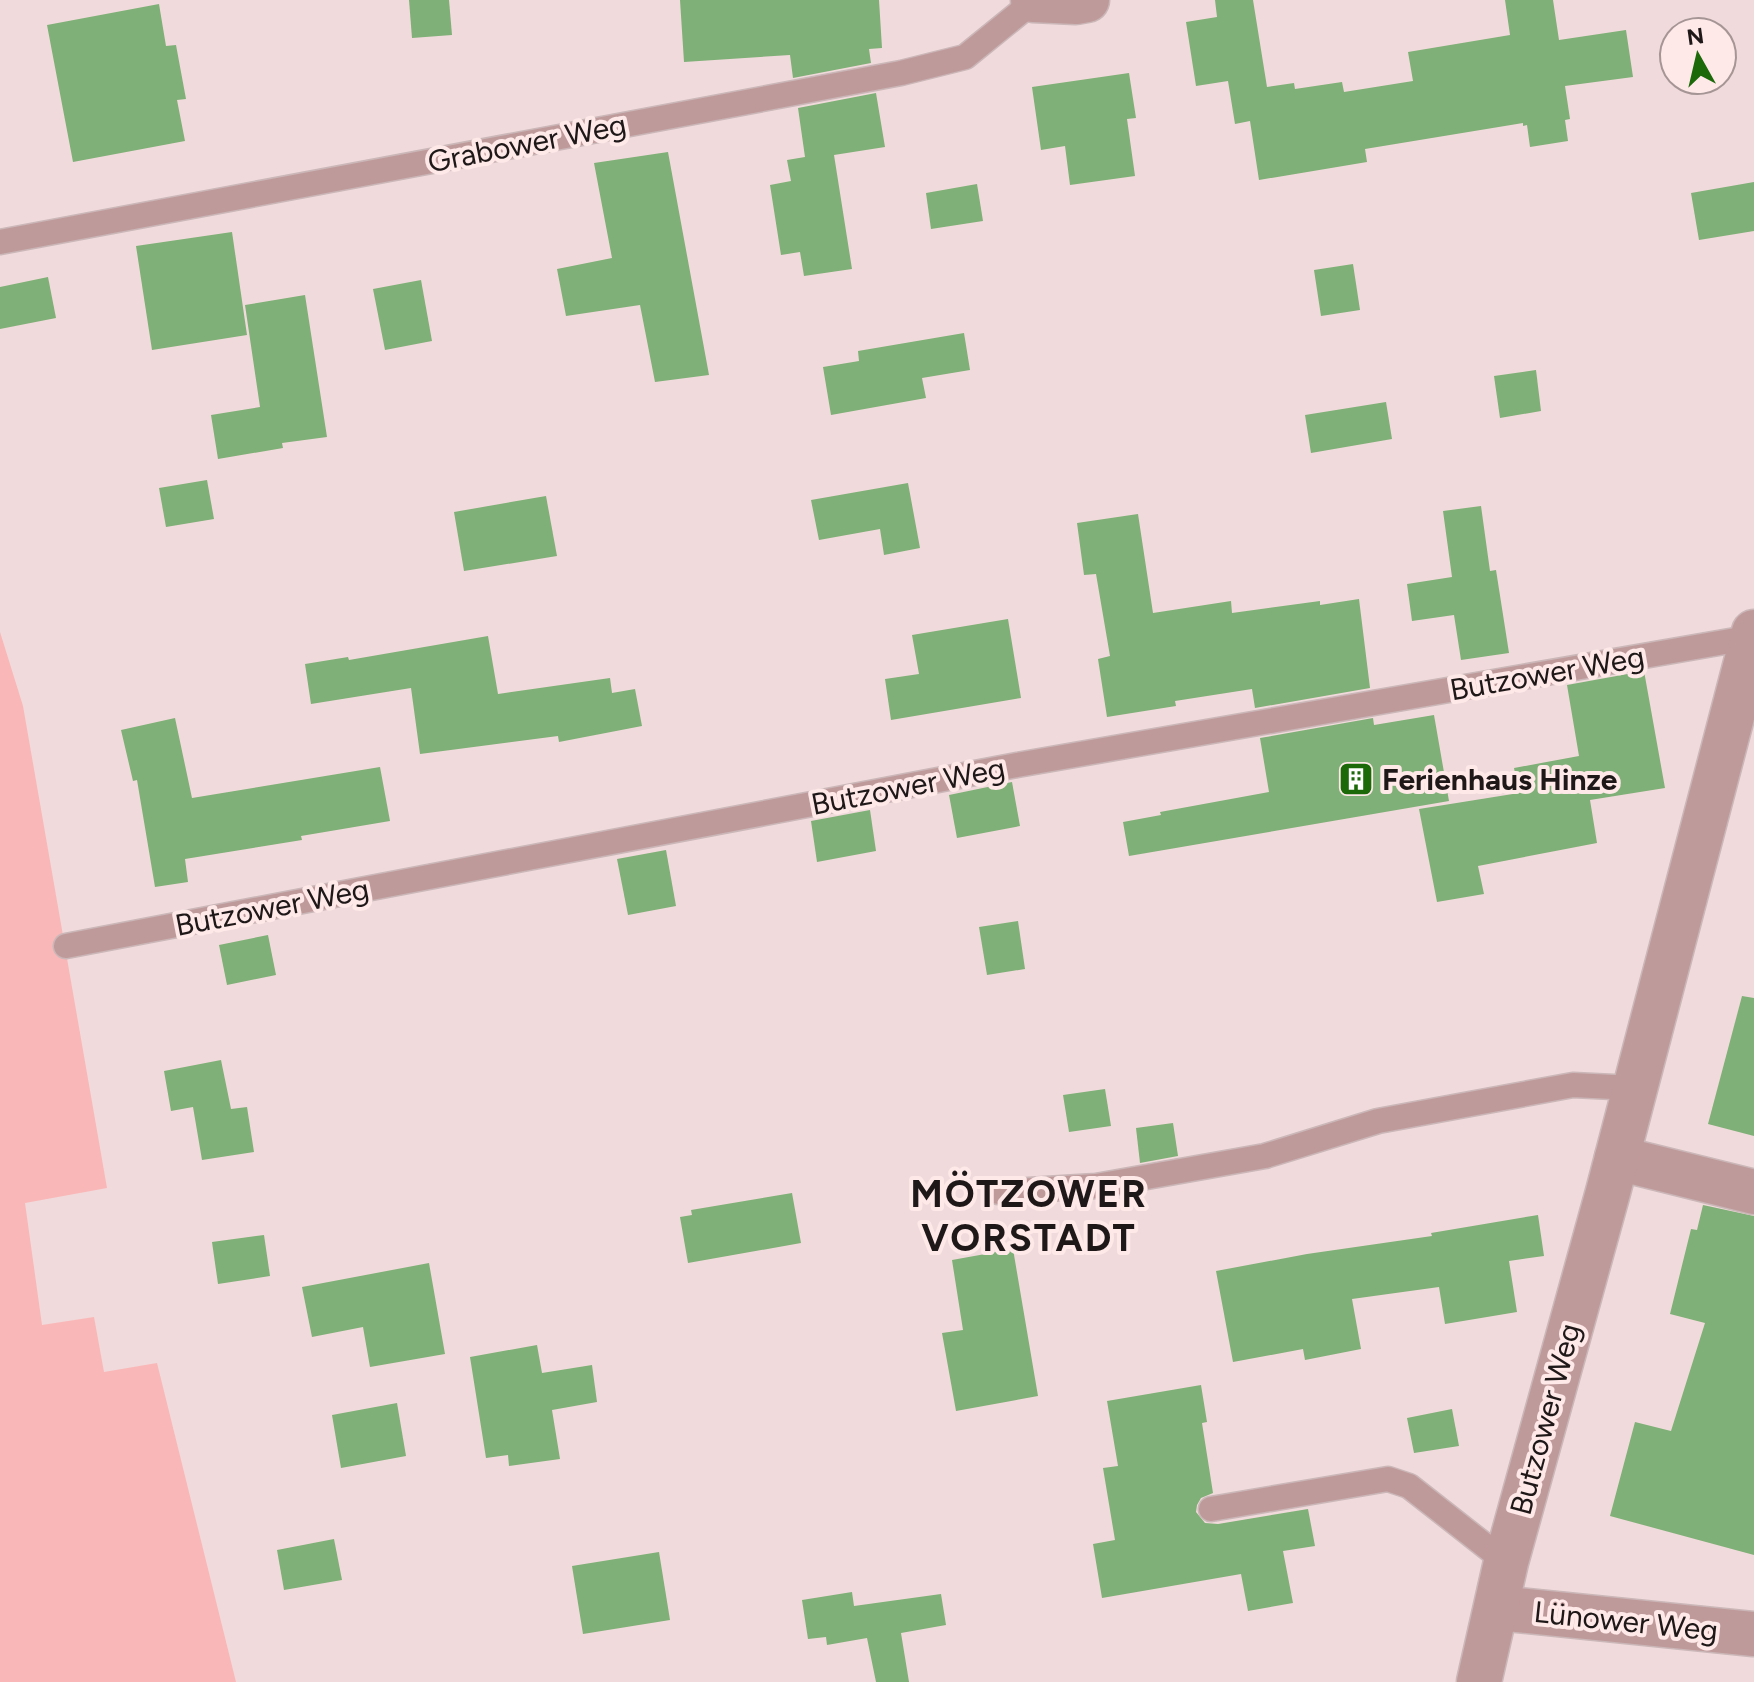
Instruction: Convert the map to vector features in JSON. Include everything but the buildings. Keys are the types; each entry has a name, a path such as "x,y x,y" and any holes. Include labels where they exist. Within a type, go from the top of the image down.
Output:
{"street":[{"name":"Grabower Weg","path":"1034,0 1087,0"},
{"name":"Butzower Weg","path":"1479,1682 1506,1562 1617,1158 1753,635"},
{"path":"1617,1158 1754,1192"},
{"name":"Lünower Weg","path":"1498,1608 1754,1634"}],"lane":[{"name":"Grabower Weg","path":"0,242 901,73 965,57 1034,0"},
{"name":"Butzower Weg","path":"66,946 1002,768 1753,635"},
{"path":"998,1192 1096,1186 1265,1156 1378,1121 1573,1085 1634,1088"},
{"path":"1211,1509 1388,1479 1409,1486 1506,1562"}],"shaded area":[{"path":"0,632 23,706 107,1188 25,1203 42,1325 94,1317 104,1372 157,1363 236,1682 0,1682"}],"place":[{"name":"Ferienhaus Hinze","path":"1356,779"}],"district":[{"name":"MÖTZOWER VORSTADT","path":"1029,1216"}]}
